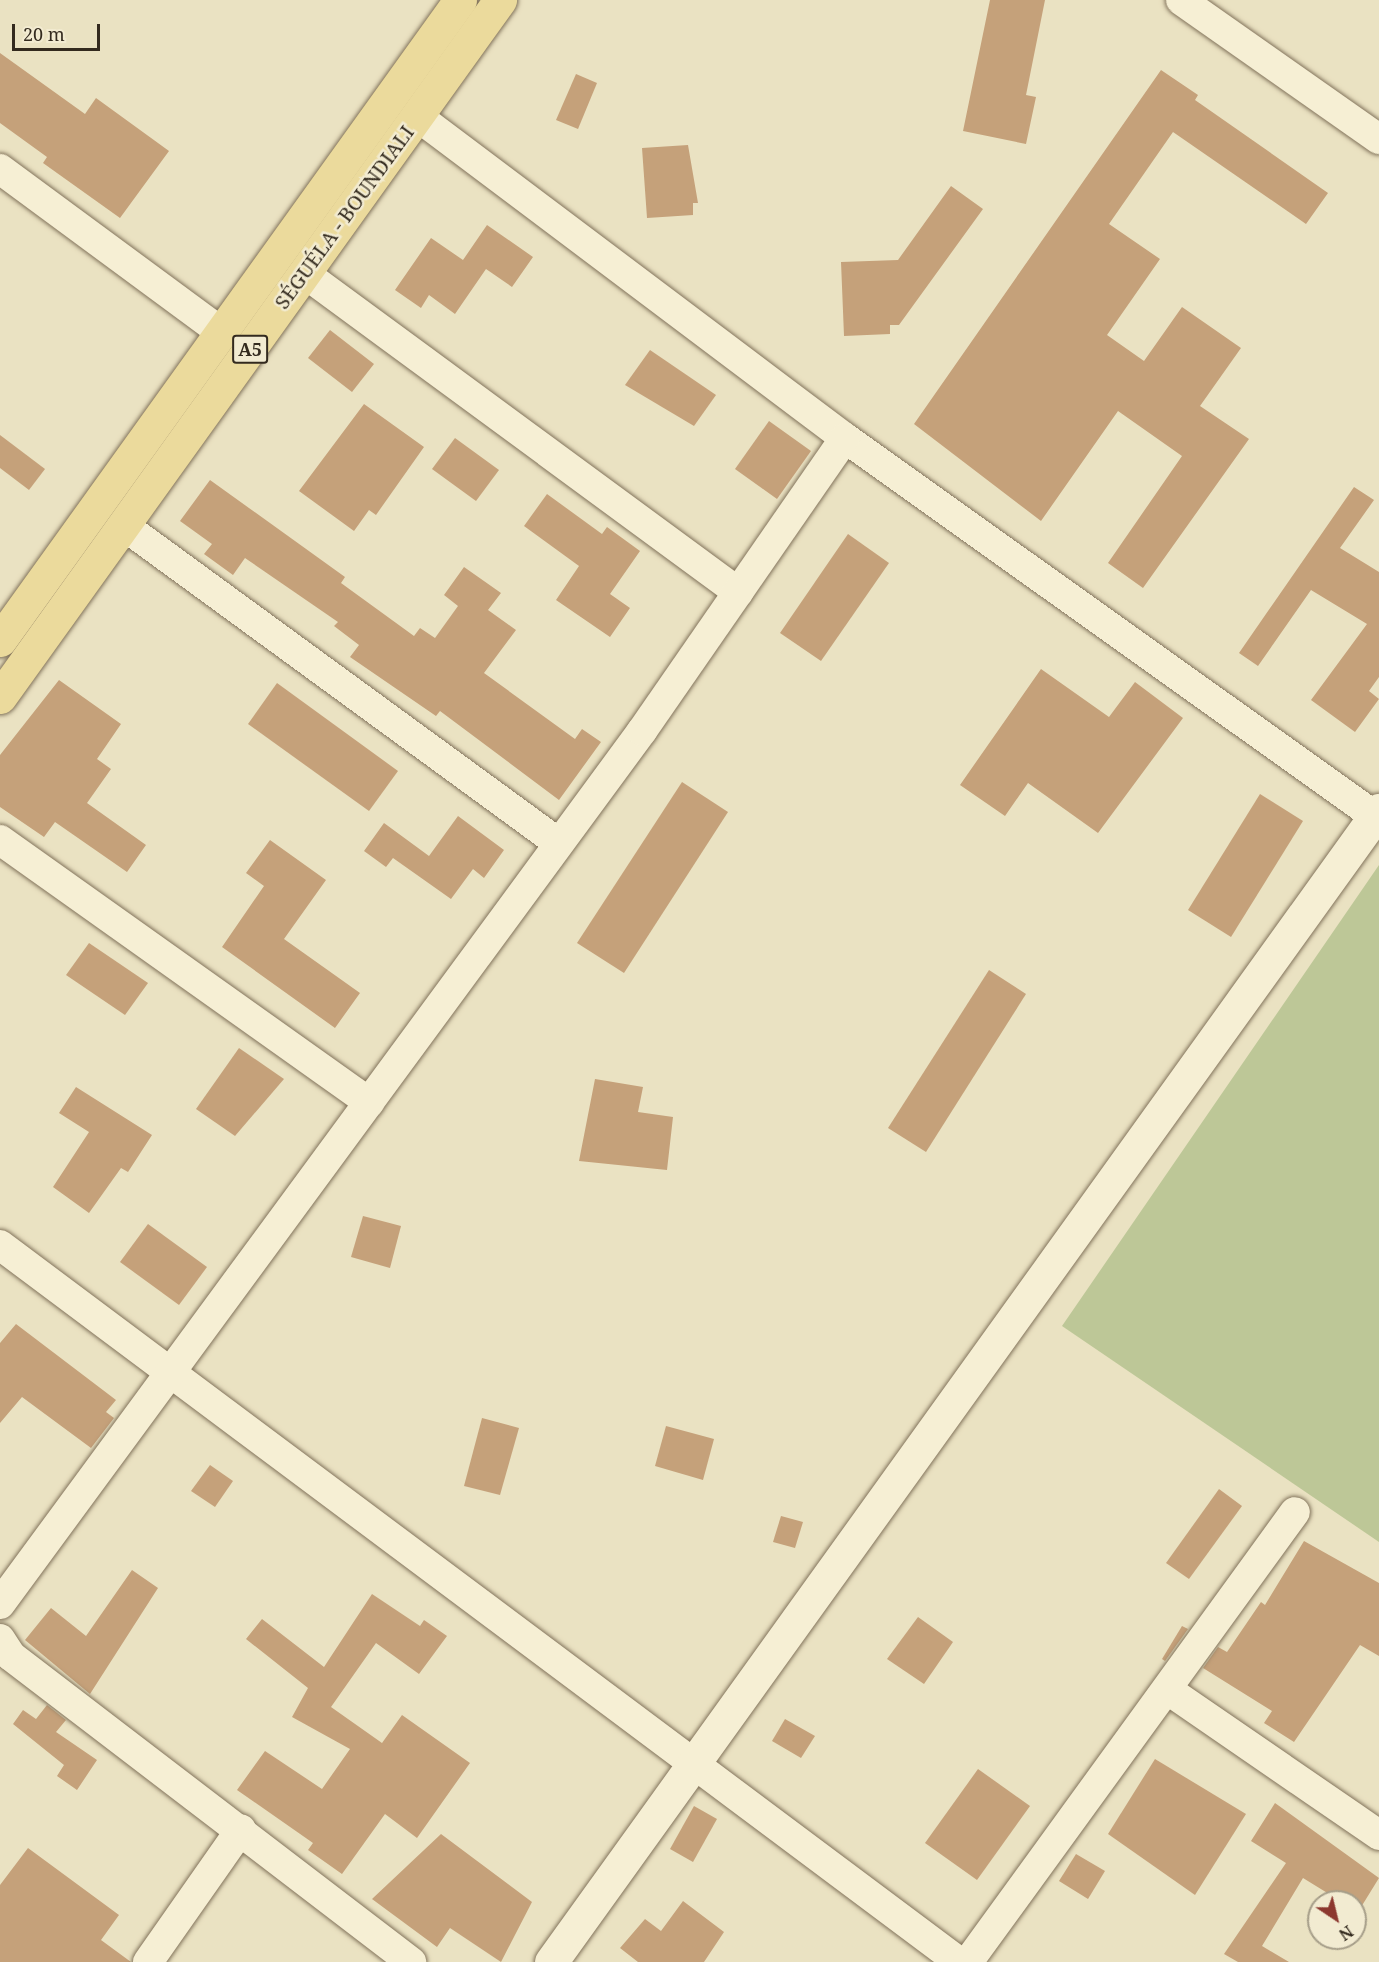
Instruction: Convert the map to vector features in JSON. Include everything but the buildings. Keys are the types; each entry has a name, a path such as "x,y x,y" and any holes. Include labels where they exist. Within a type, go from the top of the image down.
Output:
{"main road":[{"name":"SÉGUÉLA - BOUNDIALI","path":"0,640 460,0"},
{"name":"SÉGUÉLA - BOUNDIALI","path":"0,697 500,0"}],"street":[{"path":"1181,0 1379,139"},
{"path":"417,116 845,438 1378,815 695,1766 551,1962"},
{"path":"0,169 220,332"},
{"path":"304,273 738,592"},
{"path":"0,1604 170,1377 738,592 845,438"},
{"path":"123,525 557,842"},
{"path":"0,840 369,1101"},
{"path":"0,1245 170,1377 958,1962"},
{"path":"968,1962 1168,1690 1295,1512"},
{"path":"0,1639 11,1656 241,1829 411,1962"},
{"path":"1168,1690 1379,1835"},
{"path":"148,1962 241,1829"}],"green space":[{"path":"1379,865 1379,1542 1062,1326"}]}
